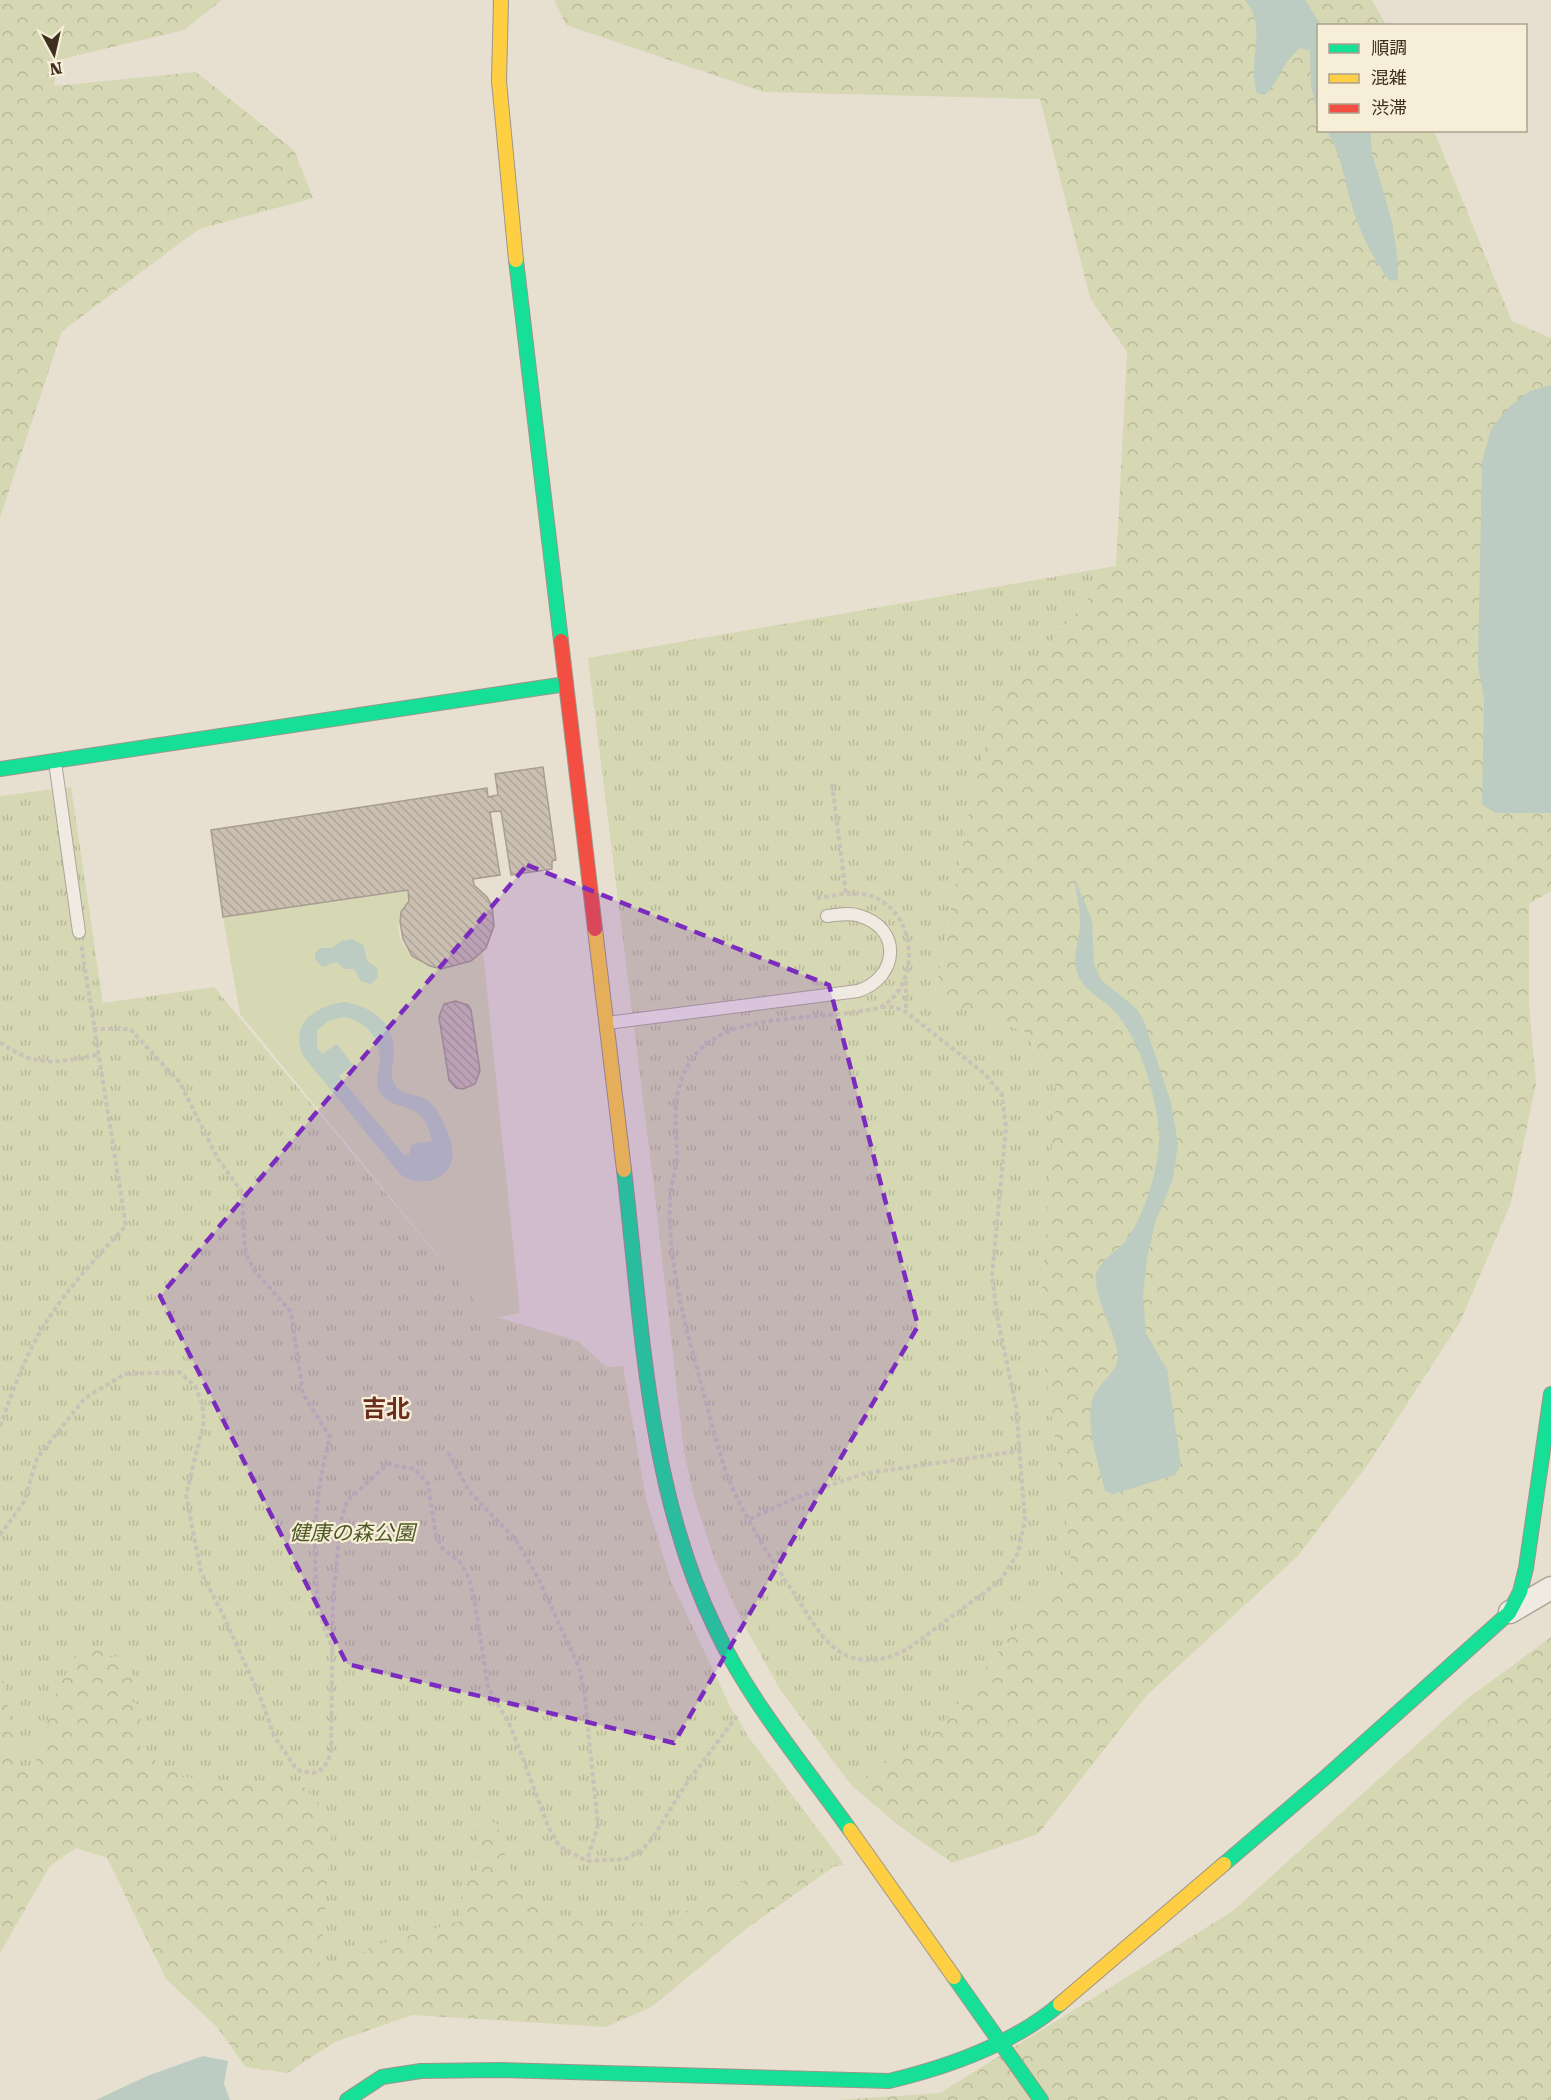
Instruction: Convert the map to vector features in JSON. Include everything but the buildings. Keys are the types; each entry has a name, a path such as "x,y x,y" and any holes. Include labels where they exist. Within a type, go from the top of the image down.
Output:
{"street":[{"path":"501,0 499,81 512,227 654,1425 668,1496 688,1561 713,1625 753,1695 1041,2100"},
{"path":"0,769 566,684"},
{"path":"1509,1613 1520,1592 1526,1568 1551,1394"},
{"path":"347,2100 382,2078 422,2071 500,2070 888,2081 929,2073 1001,2042 1048,2014 1327,1776 1509,1613 1551,1588"}],"lane":[{"path":"54,761 79,932"},
{"path":"606,1023 858,991 877,982 885,973 891,955 887,938 880,928 863,916 854,914 827,916"}],"path":[{"path":"832,784 846,894"},
{"path":"817,898 846,894 867,895 878,900 900,921 909,948 904,993 906,1012"},
{"path":"0,1426 25,1360 55,1310 88,1266 126,1226 79,932"},
{"path":"880,1007 889,1002 906,977"},
{"path":"880,1007 894,1007 906,1012 985,1074 1002,1095 1006,1128 992,1276 998,1322 1016,1406 1025,1520 1023,1537 1011,1568 1000,1581 909,1648 894,1656 862,1660 835,1649 788,1584 727,1474 684,1320 674,1265 670,1202 677,1149 675,1136 678,1086 693,1057 716,1038 731,1030 880,1007"},
{"path":"93,1029 130,1029 180,1083 218,1159 242,1192 244,1250 253,1269 291,1312 303,1394 330,1437 317,1488 315,1547 318,1607 334,1654"},
{"path":"0,1042 29,1059 42,1062 64,1062 97,1055"},
{"path":"0,1535 24,1502 37,1458 85,1398 126,1374 179,1372 195,1386 204,1421 186,1495 201,1572 257,1689 273,1736 297,1770 314,1773 324,1768 331,1753 333,1598 342,1521 347,1501 388,1464 415,1469 428,1484 439,1542 442,1548 460,1562 469,1578 488,1687 511,1727 548,1826 559,1846 587,1861 625,1859 641,1851 652,1839 684,1787 738,1715"},
{"path":"750,1519 795,1498 862,1474 1018,1451"},
{"path":"448,1452 469,1491 516,1540 537,1576 579,1667 584,1690 598,1825 587,1861"}],"highlighted area":[{"path":"527,865 829,985 918,1326 674,1743 347,1664 160,1296"}],"green space":[{"path":"0,0 222,0 184,30 58,60 54,86 196,72 294,150 313,198 199,229 62,331 0,518"},
{"path":"554,0 1372,0 1385,24 1317,24 1317,132 1434,132 1512,321 1551,338 1551,891 1529,904 1529,1004 1536,1084 1511,1203 1460,1322 1368,1464 1297,1557 1146,1696 1038,1834 952,1863 898,1825 851,1785 939,1729 1071,1557 1039,1325 1056,1088 1025,1032 934,999 974,784 988,737 992,710 1116,566 1127,352 1090,298 1040,99 764,92 566,25"},
{"path":"1116,566 992,710 988,737 974,784 934,998 1025,1032 1056,1088 1039,1325 1071,1557 939,1729 851,1785 781,1691 740,1618 714,1558 694,1497 684,1452 655,1197 588,658"},
{"name":"健康の森公園","path":"71,787 103,1003 214,987 486,1314 578,1341 606,1367 623,1366 646,1499 671,1581 730,1706 749,1738 844,1865 745,1880 710,1904 646,1923 547,1918 508,1867 497,1824 487,1819 477,1827 477,1870 462,1880 460,1921 370,1947 345,1965 319,1972 333,1818 302,1785 183,1777 140,1752 141,1707 132,1701 132,1674 126,1656 108,1657 104,1649 80,1650 59,1686 36,1753 37,1762 20,1772 0,1663 0,796"},
{"path":"408,890 409,901 400,918 399,933 405,947 416,958 431,965 449,967 466,963 483,951 520,1313 499,1317 486,1314 240,1014 223,917"},
{"path":"0,1266 749,1738 842,1861 747,1928 653,2006 606,2027 412,2015 335,2042 287,2073 246,2067 217,2027 166,1979 107,1858 76,1848 50,1866 0,1953"},
{"path":"1551,1637 1551,2100 837,2100 940,2093 1233,1911 1467,1699"}],"shaded area":[{"path":"1245,0 1305,0 1320,24 1317,24 1317,112 1311,86 1310,51 1301,48 1289,59 1265,95 1257,93 1254,81 1256,33 1252,10"},
{"path":"1328,132 1371,132 1373,156 1393,230 1398,280 1390,281 1378,264 1359,226"},
{"path":"1551,385 1551,813 1495,813 1482,804 1484,699 1478,665 1482,462 1491,429 1509,407 1530,391"},
{"path":"1074,877 1092,920 1094,964 1101,980 1136,1008 1144,1021 1171,1103 1178,1144 1173,1179 1155,1223 1147,1258 1143,1297 1146,1333 1167,1370 1181,1465 1175,1475 1113,1494 1105,1491 1094,1448 1090,1416 1096,1391 1114,1369 1118,1356 1100,1299 1096,1278 1098,1269 1124,1243 1138,1220 1154,1175 1159,1132 1150,1085 1132,1036 1114,1011 1083,984 1077,972 1075,955 1080,921"},
{"path":"352,939 364,946 367,961 377,968 378,977 371,984 361,981 354,969 345,969 336,962 322,967 315,959 315,954 320,948 332,948 341,941"},
{"path":"344,1002 363,1007 379,1017 385,1024 393,1041 392,1075 394,1083 400,1090 422,1097 431,1103 446,1127 451,1141 452,1158 444,1174 427,1181 418,1181 400,1174 304,1057 299,1035 302,1027 314,1013 333,1004","holes":["344,1017 370,1031 377,1044 380,1059 377,1082 383,1096 393,1103 416,1112 428,1128 432,1141 412,1144 409,1154 405,1156 339,1076 353,1065 337,1044 322,1054 317,1048 317,1030 330,1020"]},
{"path":"203,2056 228,2061 224,2084 230,2100 96,2100 147,2076"}],"traffic: fast":[{"path":"516,260 561,641"},
{"path":"0,769 566,684"},
{"path":"624,1170 643,1346 661,1463 675,1520 693,1576 716,1630 761,1708 850,1830"},
{"path":"1224,1864 1327,1776 1509,1613 1520,1592 1526,1568 1551,1394"},
{"path":"954,1977 1041,2100"},
{"path":"347,2100 382,2077 421,2071 500,2070 889,2081 934,2069 979,2052 1022,2031 1060,2004"}],"traffic: slow":[{"path":"501,0 499,81 516,260"},
{"path":"595,929 624,1170"},
{"path":"850,1830 954,1977"},
{"path":"1060,2004 1224,1864"}],"traffic: jam":[{"path":"561,641 595,929"}],"district":[{"name":"吉北","path":"386,1409"}]}
